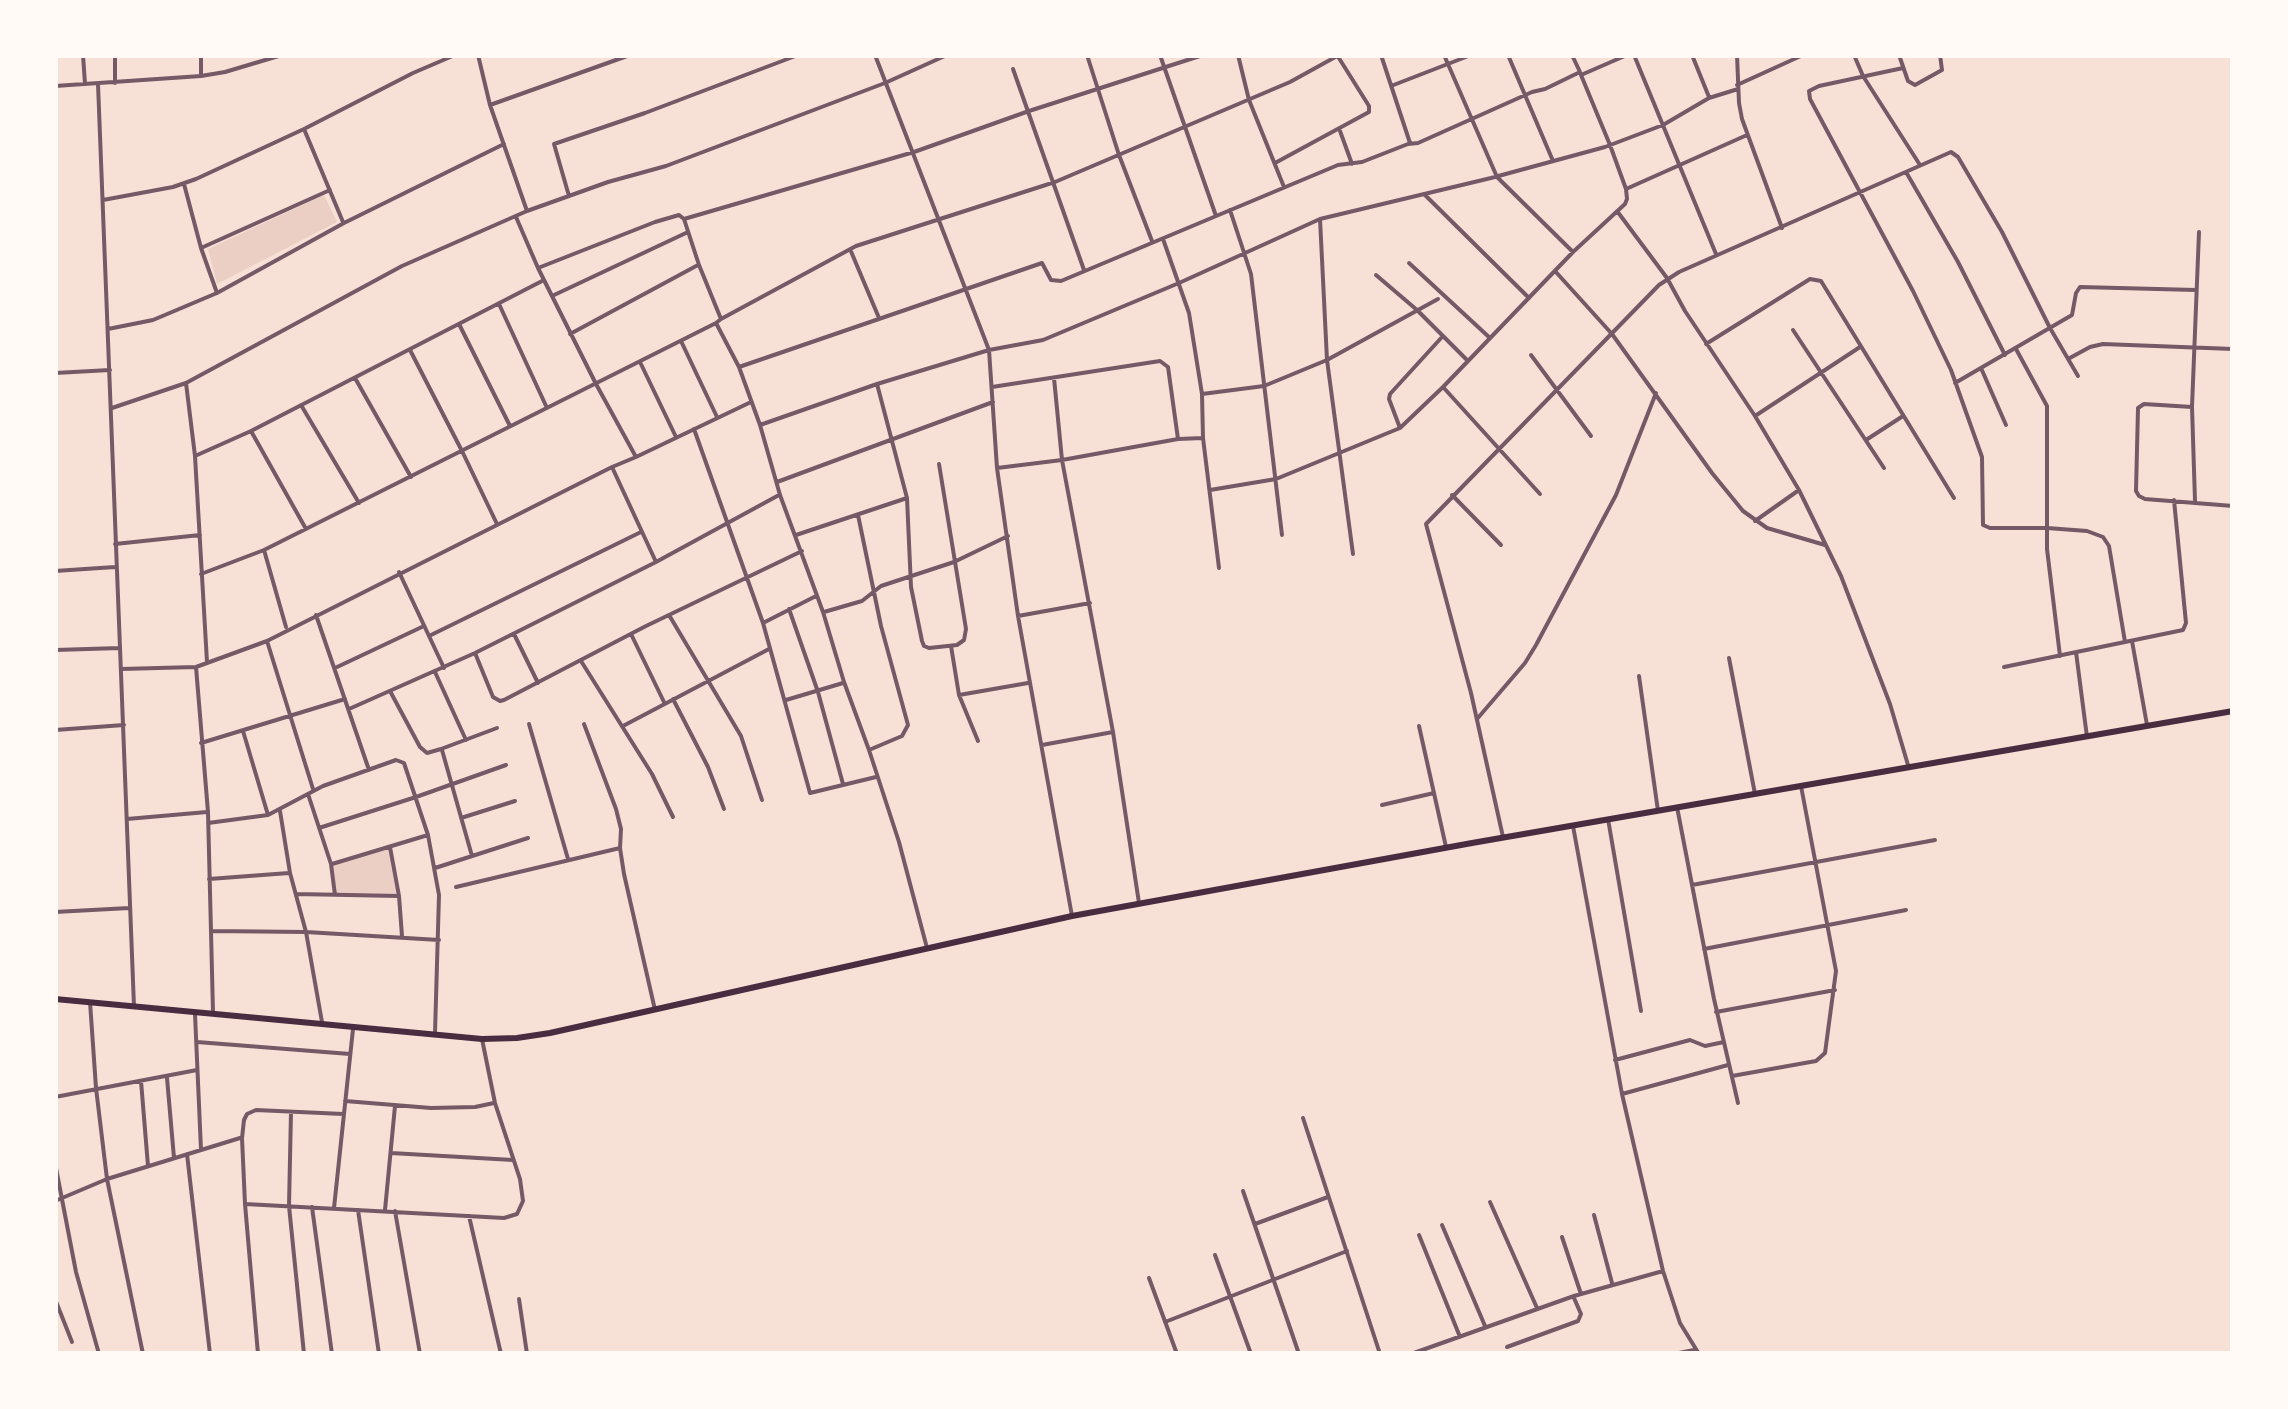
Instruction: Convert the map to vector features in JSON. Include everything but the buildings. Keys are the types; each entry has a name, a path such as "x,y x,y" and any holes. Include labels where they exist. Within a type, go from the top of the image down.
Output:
{"main road":[{"path":"55,999 482,1038 518,1038 1072,916 1446,847 2233,712"}],"street":[{"path":"84,55 85,84"},
{"path":"115,55 116,82"},
{"path":"201,76 202,55"},
{"path":"55,86 201,76 282,55"},
{"path":"103,200 184,184 455,55"},
{"path":"478,55 490,105 528,212"},
{"path":"490,105 630,55"},
{"path":"569,196 554,144 798,55"},
{"path":"875,55 989,350 997,468 1018,616 1072,916"},
{"path":"112,408 186,383 402,266 516,217 666,166 947,55"},
{"path":"1086,55 1152,242"},
{"path":"1160,55 1216,216"},
{"path":"684,219 914,152 1203,55"},
{"path":"1238,55 1249,100 1284,187"},
{"path":"201,574 306,530 682,341 850,249 1054,182 1120,156 1290,82 1338,55 1369,110 1275,162"},
{"path":"1444,55 1497,177 1573,252"},
{"path":"1391,86 1471,55"},
{"path":"1508,55 1553,162"},
{"path":"739,368 1042,263 1051,280 1061,281 1284,187 1338,166 1418,143 1471,121 1580,72 1572,55"},
{"path":"1210,490 1276,479 1400,428 1617,211 1627,199 1626,190 1581,75 1626,55"},
{"path":"1634,55 1716,256"},
{"path":"1692,55 1709,98"},
{"path":"1737,55 1742,119 1782,228"},
{"path":"760,424 989,350 1043,340 1320,219 1497,177 1610,145 1663,125 1709,98 1803,55"},
{"path":"1854,55 1863,76 1920,165"},
{"path":"1898,55 1914,86 1942,70 1940,55"},
{"path":"1382,58 1410,144"},
{"path":"1903,68 1819,86 1808,95 1942,348 1982,457 1983,525 2087,531 2106,542 2147,726"},
{"path":"1014,69 1084,270"},
{"path":"98,84 134,1006"},
{"path":"304,130 344,222"},
{"path":"1339,130 1352,164"},
{"path":"1626,190 1747,134"},
{"path":"108,329 152,320 216,292 344,222 504,144"},
{"path":"1503,837 1477,720 1424,522 1668,278 1946,153 1956,154 2078,376"},
{"path":"1906,172 1958,262 2004,355"},
{"path":"184,184 216,292"},
{"path":"201,248 330,190"},
{"path":"1424,194 1529,298"},
{"path":"1230,210 1253,288 1282,535"},
{"path":"1617,211 1668,278 1799,490 1828,546 1890,704 1909,768"},
{"path":"538,268 655,222 680,215 684,219 718,321 752,401 780,495 870,750 900,842 927,948"},
{"path":"516,217 570,334 636,458"},
{"path":"1320,219 1327,360 1353,554"},
{"path":"552,296 688,232"},
{"path":"2194,501 2192,407 2199,232"},
{"path":"1162,238 1189,313 1202,394 1203,438 1219,568"},
{"path":"850,249 879,318"},
{"path":"1409,263 1490,338"},
{"path":"570,334 699,265"},
{"path":"1554,271 1612,334 1744,511 1767,528 1828,546"},
{"path":"1376,275 1468,361"},
{"path":"1706,344 1814,278 1821,281 1954,498"},
{"path":"196,456 544,280"},
{"path":"1955,383 2072,314 2080,287 2196,290"},
{"path":"1202,394 1264,386 1327,360 1438,299"},
{"path":"499,304 547,408"},
{"path":"459,324 510,426"},
{"path":"1794,330 1884,468"},
{"path":"1400,428 1390,394 1442,337"},
{"path":"682,341 717,418"},
{"path":"2068,359 2090,346 2103,344 2233,349"},
{"path":"1756,416 1861,346"},
{"path":"2016,348 2046,406 2046,548 2060,656"},
{"path":"410,350 497,524"},
{"path":"1531,355 1591,436"},
{"path":"992,388 1154,361 1165,363 1178,439"},
{"path":"640,362 676,437"},
{"path":"1981,368 2006,425"},
{"path":"55,373 110,370"},
{"path":"354,378 411,476"},
{"path":"1054,378 1062,460 1114,732 1139,904"},
{"path":"186,383 196,456 207,664"},
{"path":"877,384 907,498 910,577 924,646 934,648 961,643 966,629 939,464"},
{"path":"1444,387 1540,494"},
{"path":"1477,720 1536,645 1616,495 1656,393"},
{"path":"121,670 196,667 267,640 752,401"},
{"path":"777,482 994,402"},
{"path":"2192,407 2144,404 2138,408 2136,491 2145,499 2233,506"},
{"path":"301,405 358,503"},
{"path":"1866,440 1903,416"},
{"path":"694,429 763,623 810,792 878,776"},
{"path":"252,431 306,530"},
{"path":"997,468 1203,438"},
{"path":"612,467 656,562"},
{"path":"1756,522 1799,490"},
{"path":"349,709 475,654 780,495"},
{"path":"1452,495 1500,546"},
{"path":"796,534 907,498"},
{"path":"2004,667 2178,632 2186,626 2174,500"},
{"path":"858,515 881,626 908,726 902,736 870,750"},
{"path":"429,636 641,532"},
{"path":"115,544 200,535"},
{"path":"823,612 862,602 881,586 954,562 1008,536"},
{"path":"264,550 286,629"},
{"path":"475,654 496,700 504,700 802,551"},
{"path":"55,570 116,567"},
{"path":"400,572 444,668"},
{"path":"763,623 816,596"},
{"path":"1018,616 1090,603"},
{"path":"789,608 818,692 842,784"},
{"path":"316,614 369,770"},
{"path":"669,615 740,736 762,800"},
{"path":"334,668 424,626"},
{"path":"514,634 538,683"},
{"path":"631,634 664,704"},
{"path":"267,640 292,716 335,894"},
{"path":"952,646 959,695 978,741"},
{"path":"55,650 120,648"},
{"path":"622,726 769,649"},
{"path":"2076,652 2088,737"},
{"path":"1729,658 1755,794"},
{"path":"581,662 652,774 673,817"},
{"path":"196,667 208,812 213,1013"},
{"path":"434,672 466,740"},
{"path":"1639,676 1658,811"},
{"path":"786,700 844,682"},
{"path":"959,695 1029,683"},
{"path":"390,691 422,750 427,752 497,728"},
{"path":"201,742 345,699"},
{"path":"673,699 704,758 724,809"},
{"path":"529,724 568,860"},
{"path":"584,724 621,829 620,848 628,891 655,1010"},
{"path":"55,730 124,725"},
{"path":"1419,726 1446,847"},
{"path":"243,732 268,816"},
{"path":"1042,746 1114,732"},
{"path":"442,749 472,856"},
{"path":"208,823 268,816 311,792 396,760 404,762 428,835 440,910 434,1033"},
{"path":"319,828 506,764"},
{"path":"1732,1076 1811,1063 1825,1052 1836,971 1802,786"},
{"path":"1382,805 1434,793"},
{"path":"461,818 515,801"},
{"path":"1677,807 1716,1012 1738,1103"},
{"path":"280,811 322,1023"},
{"path":"127,819 208,812"},
{"path":"1608,819 1641,1011"},
{"path":"1572,826 1622,1094 1664,1272 1680,1323 1697,1352 1674,1354"},
{"path":"330,864 428,835"},
{"path":"435,868 528,838"},
{"path":"1692,886 1935,840"},
{"path":"390,846 400,896 402,938"},
{"path":"456,887 620,848"},
{"path":"209,879 290,873"},
{"path":"296,894 400,896"},
{"path":"55,912 129,908"},
{"path":"1704,949 1906,910"},
{"path":"210,931 440,940"},
{"path":"1716,1012 1834,990"},
{"path":"90,1002 107,1179 144,1354"},
{"path":"195,1012 201,1150"},
{"path":"334,1208 354,1026"},
{"path":"245,1204 504,1218 517,1214 523,1201 520,1179 495,1102 482,1038"},
{"path":"1615,1060 1690,1040 1706,1046 1724,1042"},
{"path":"197,1042 350,1054"},
{"path":"1622,1094 1729,1065"},
{"path":"55,1097 197,1070"},
{"path":"167,1076 174,1158"},
{"path":"141,1080 148,1166"},
{"path":"345,1101 453,1108 495,1102"},
{"path":"385,1210 396,1105"},
{"path":"258,1354 245,1204 244,1120 252,1111 343,1114"},
{"path":"291,1112 288,1206 304,1354"},
{"path":"1303,1118 1380,1354"},
{"path":"58,1200 107,1179 242,1138"},
{"path":"391,1152 513,1160"},
{"path":"186,1154 210,1354"},
{"path":"55,1164 58,1200 99,1354"},
{"path":"1243,1191 1300,1354"},
{"path":"1255,1224 1328,1196"},
{"path":"1490,1202 1538,1309"},
{"path":"312,1207 332,1354"},
{"path":"358,1209 379,1354"},
{"path":"395,1211 420,1354"},
{"path":"469,1216 501,1354"},
{"path":"1594,1216 1613,1285"},
{"path":"1442,1225 1486,1327"},
{"path":"1419,1235 1460,1336"},
{"path":"1562,1237 1581,1294"},
{"path":"1165,1322 1346,1251"},
{"path":"1215,1255 1251,1354"},
{"path":"1411,1354 1574,1296 1664,1272"},
{"path":"1149,1278 1177,1354"},
{"path":"1507,1347 1578,1321 1580,1314 1574,1296"},
{"path":"55,1298 72,1342"},
{"path":"519,1299 527,1354"}],"shaded area":[{"path":"324,195 337,222 217,284 208,249"},
{"path":"390,847 399,896 335,895 331,864"}]}
